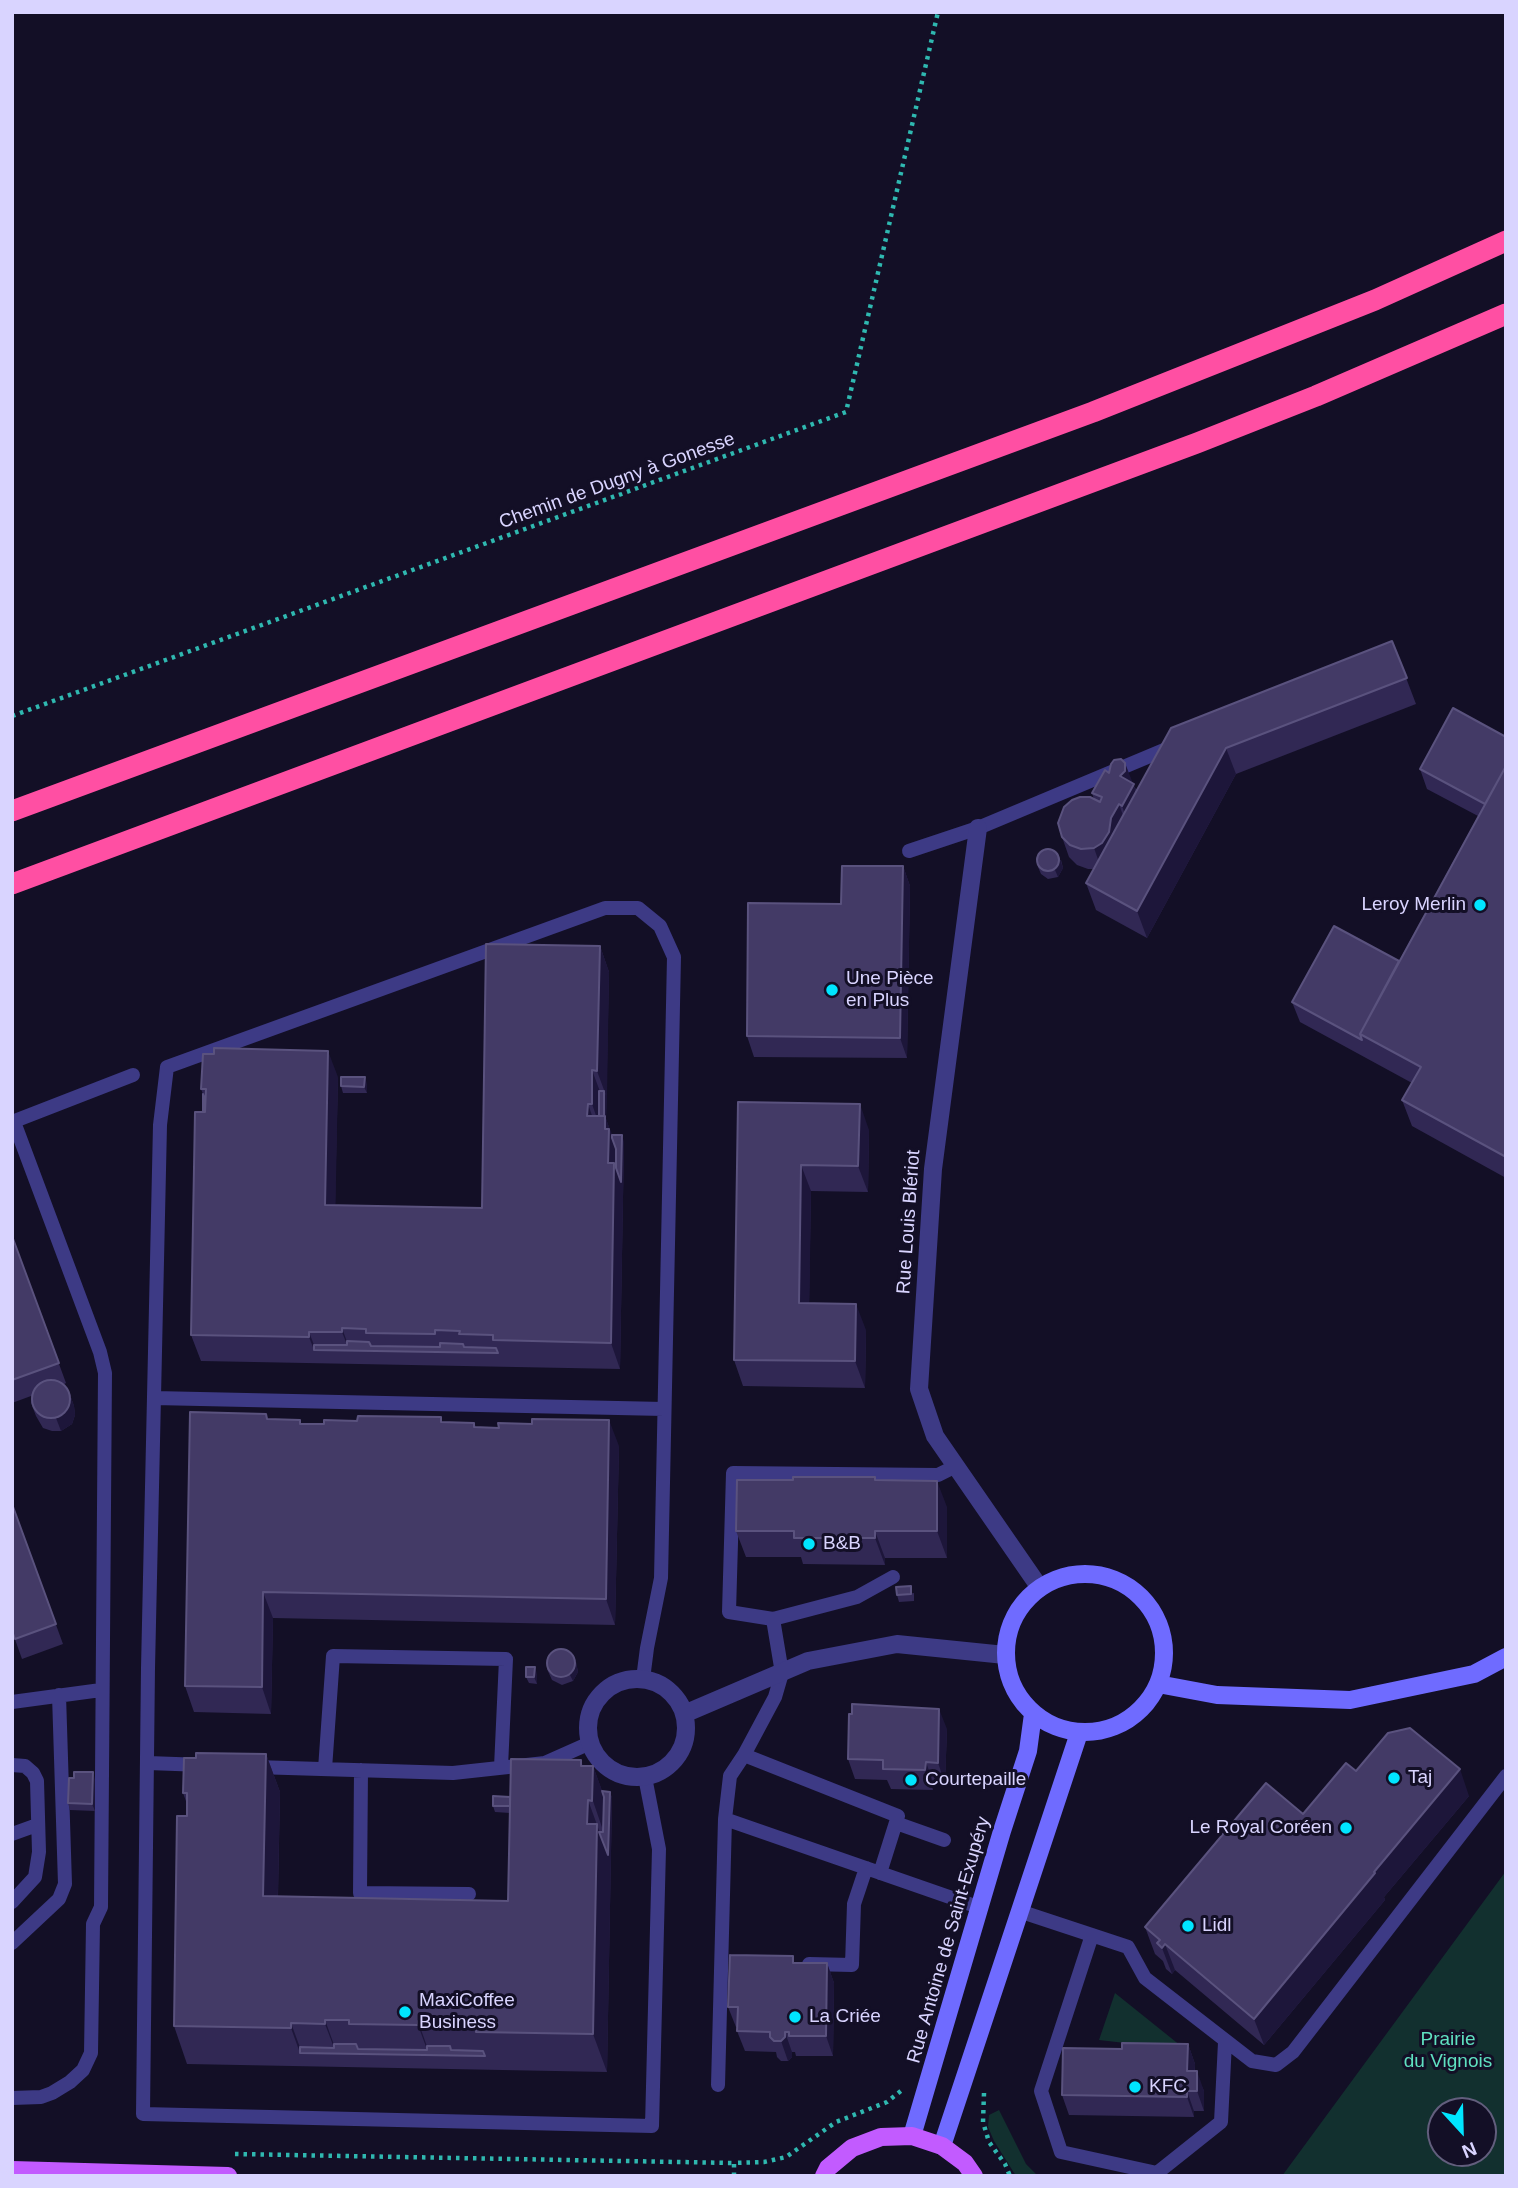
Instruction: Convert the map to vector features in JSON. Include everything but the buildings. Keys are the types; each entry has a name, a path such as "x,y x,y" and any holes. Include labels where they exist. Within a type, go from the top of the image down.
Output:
{"highway":[{"path":"12,811 1105,407 1375,300 1506,241"},
{"path":"12,884 1159,458 1316,396 1506,314"}],"main road":[{"path":"824,2176 828,2168 852,2148 881,2137 912,2136 942,2146 965,2163 974,2176"},
{"path":"12,2170 228,2176"}],"street":[{"name":"Rue Louis Blériot","path":"978,828 933,1169 919,1389 935,1436 1040,1588"},
{"path":"1085,1574 1107,1577 1132,1589 1149,1606 1161,1631 1164,1657 1158,1684 1143,1707 1121,1724 1107,1729 1079,1732 1057,1728 1033,1714 1022,1703 1009,1678 1005,1655 1010,1628 1020,1607 1040,1588 1058,1578 1085,1574"},
{"path":"684,1714 808,1661 897,1644 1005,1655"},
{"path":"1158,1684 1217,1695 1350,1700 1475,1674 1506,1657"},
{"path":"643,1679 657,1683 669,1690 684,1714 687,1727 679,1754 671,1765 645,1777 618,1774 606,1766 590,1743 590,1715 604,1692 616,1684 643,1679"},
{"name":"Rue Antoine de Saint-Exupéry","path":"912,2136 1028,1752 1033,1714"},
{"path":"942,2146 1079,1732"}],"lane":[{"path":"909,851 978,828 1195,738"},
{"path":"643,1679 661,1578 674,957 660,926 638,908 605,908 167,1068 160,1125 143,2114 652,2126 659,1849 645,1777"},
{"path":"12,2098 41,2097 52,2093 76,2076 91,2053 93,1924 101,1907 105,1373 100,1352 13,1122 133,1075"},
{"path":"154,1398 664,1409"},
{"path":"892,1577 857,1597 773,1619 729,1612 733,1473 938,1475 956,1466"},
{"path":"718,2085 727,1963 725,1819 730,1776 775,1697 782,1672 773,1619"},
{"path":"325,1769 333,1656 506,1659 501,1768"},
{"path":"12,1702 101,1690"},
{"path":"12,1943 59,1899 65,1884 60,1695"},
{"path":"244,1766 453,1773 545,1763 590,1743"},
{"path":"744,1755 898,1816 854,1904 852,1965 800,1964"},
{"path":"148,1763 216,1765"},
{"path":"12,1765 25,1766 37,1781 38,1865 34,1877 12,1902"},
{"path":"361,1770 360,1893 470,1894"},
{"path":"1019,1911 1128,1947 1145,1978 1225,2042 1252,2061 1276,2065 1293,2052 1506,1776"},
{"path":"725,1819 981,1908"},
{"path":"896,1823 944,1840"},
{"path":"12,1834 37,1825"},
{"path":"1093,1935 1041,2091 1061,2152 1157,2173 1221,2122 1225,2042"}],"path":[{"name":"Chemin de Dugny à Gonesse","path":"12,716 846,412 938,12"},
{"path":"232,2154 734,2163"}],"green space":[{"name":"Prairie du Vignois","path":"1506,1871 1506,2176 1282,2176"},
{"path":"1115,1993 1186,2050 1099,2040"},
{"path":"999,2110 1026,2164 1038,2176 1016,2176 994,2141 988,2127 989,2115"}],"place":[{"name":"Leroy Merlin","path":"1480,905"},
{"name":"Une Pièce en Plus","path":"832,990"},
{"name":"B&B","path":"809,1544"},
{"name":"Taj","path":"1394,1778"},
{"name":"Courtepaille","path":"911,1780"},
{"name":"Le Royal Coréen","path":"1346,1828"},
{"name":"Lidl","path":"1188,1926"},
{"name":"MaxiCoffee Business","path":"405,2012"},
{"name":"La Criée","path":"795,2017"},
{"name":"KFC","path":"1135,2087"}]}
